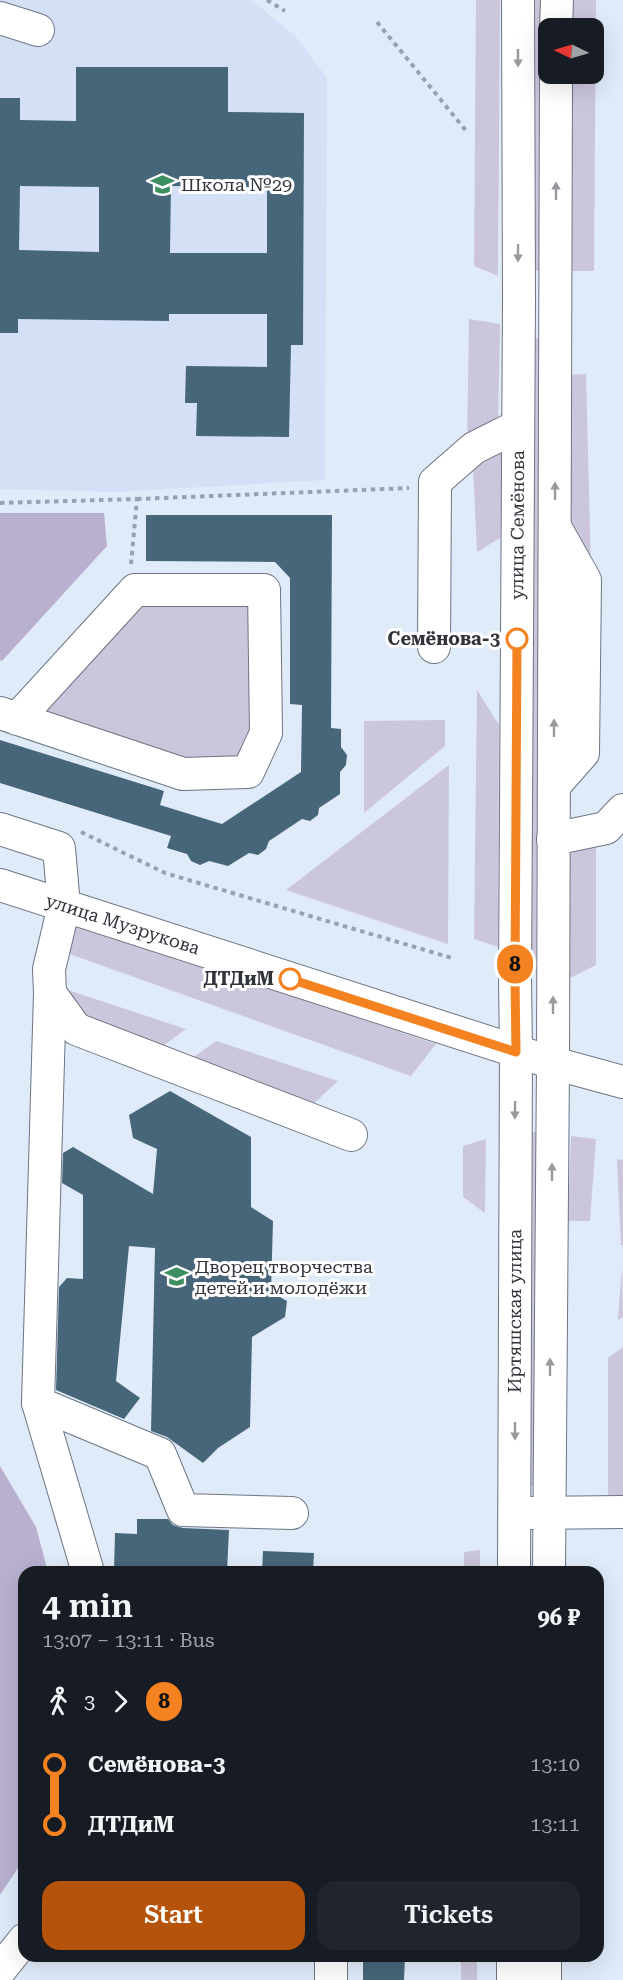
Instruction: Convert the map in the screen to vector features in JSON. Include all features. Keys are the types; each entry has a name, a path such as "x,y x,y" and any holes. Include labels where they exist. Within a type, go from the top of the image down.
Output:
{"street":[{"name":"улица Семёнова","path":"516,1052 518,0"},
{"path":"556,0 556,18"},
{"path":"0,18 38,30"},
{"name":"улица Семёнова","path":"553,1063 556,84"},
{"path":"519,286 555,291"},
{"path":"434,647 435,482 474,448 518,426"},
{"path":"554,526 585,580 583,753 554,786"},
{"path":"135,590 264,590 266,733 248,772 183,774 8,716 135,590"},
{"path":"554,639 584,677"},
{"path":"553,839 606,828 623,810"},
{"path":"0,829 59,848 64,906 49,969 38,1403 86,1566"},
{"name":"улица Музрукова","path":"0,885 516,1052 623,1082"},
{"path":"50,993 76,1029 351,1135"},
{"name":"Иртяшская улица","path":"514,1566 516,1052"},
{"name":"Иртяшская улица","path":"549,1566 553,1063"},
{"path":"38,1403 160,1454 183,1510 292,1513"},
{"path":"514,1513 623,1512"},
{"path":"0,1970 18,1948"},
{"path":"331,1962 331,1980"},
{"path":"513,1962 513,1980"},
{"path":"545,1980 546,1962"}],"path":[{"path":"267,0 285,11"},
{"path":"377,22 468,133"},
{"path":"0,503 410,488"},
{"path":"130,570 137,499"},
{"path":"78,830 165,873 452,958"}],"shaded area":[{"name":"Школа №29","path":"0,0 252,0 296,37 327,78 325,480 116,492 0,489"},
{"path":"476,0 500,0 498,276 474,266"},
{"path":"534,0 546,0 546,18 538,18 538,84 546,84 545,270 533,271"},
{"path":"566,0 596,0 596,18 565,18"},
{"path":"565,84 595,84 594,271 564,271"},
{"path":"469,319 500,324 498,425 467,446"},
{"path":"540,338 536,972 526,973 533,339"},
{"path":"586,374 591,570 567,526 567,375"},
{"path":"506,450 500,538 477,552 473,469"},
{"path":"0,513 104,513 107,546 2,661 0,660"},
{"path":"251,603 255,728 235,761 182,757 44,713 141,606"},
{"path":"477,690 499,725 498,947 474,939"},
{"path":"445,720 445,746 364,813 364,721"},
{"path":"449,765 448,944 286,890"},
{"path":"596,837 596,965 570,978 568,842"},
{"path":"73,923 436,1044 411,1076 64,952"},
{"path":"62,988 186,1029 152,1054 80,1025"},
{"path":"216,1041 338,1081 307,1110 188,1061"},
{"path":"538,1132 537,1483 527,1489 530,1133"},
{"path":"571,1136 596,1139 590,1221 568,1221"},
{"path":"486,1139 485,1213 463,1197 463,1146"},
{"path":"617,1159 623,1160 623,1245 621,1245"},
{"path":"622,1267 623,1317 618,1320"},
{"path":"623,1347 623,1499 608,1498 608,1358"},
{"path":"0,1466 36,1527 46,1566 18,1566 18,1868 0,1895"},
{"path":"480,1550 480,1566 464,1566 464,1552"},
{"path":"461,1962 477,1962 477,1980 461,1980"}],"building":[{"path":"76,67 228,67 228,112 304,113 303,345 291,345 289,437 196,436 197,403 185,403 186,366 267,367 267,314 169,314 169,321 18,319 18,333 0,333 0,98 20,98 20,120 76,121","holes":["20,186 99,187 99,252 19,250","171,186 267,187 267,253 170,253"]},
{"path":"146,515 332,515 331,728 341,729 341,747 347,755 346,765 340,772 340,794 319,808 318,815 310,821 302,819 269,841 266,849 258,855 249,853 228,866 209,861 200,865 191,861 187,854 167,848 171,836 0,783 0,740 164,791 160,805 222,824 301,772 302,705 290,704 290,578 275,562 146,561"},
{"name":"Дворец творчества детей и молодёжи","path":"170,1091 251,1137 251,1207 273,1221 271,1292 287,1301 285,1317 252,1337 250,1427 218,1448 203,1463 167,1437 151,1431 155,1248 129,1246 116,1381 140,1398 124,1419 56,1390 59,1287 67,1278 83,1279 83,1195 62,1183 63,1153 73,1147 153,1194 157,1149 133,1138 129,1115"},
{"path":"137,1519 168,1519 173,1525 183,1528 229,1530 227,1566 114,1566 115,1533 137,1534"},
{"path":"263,1551 314,1553 313,1566 262,1566"},
{"path":"363,1962 405,1962 404,1980 363,1980"}],"bus line":[{"name":"8","path":"290,979 516,1052 517,639"}],"place":[{"name":"Школа №29","path":"163,185"},
{"name":"Семёнова-3","path":"517,639"},
{"name":"ДТДиМ","path":"290,979"},
{"name":"Дворец творчества детей и молодёжи","path":"177,1277"}]}
